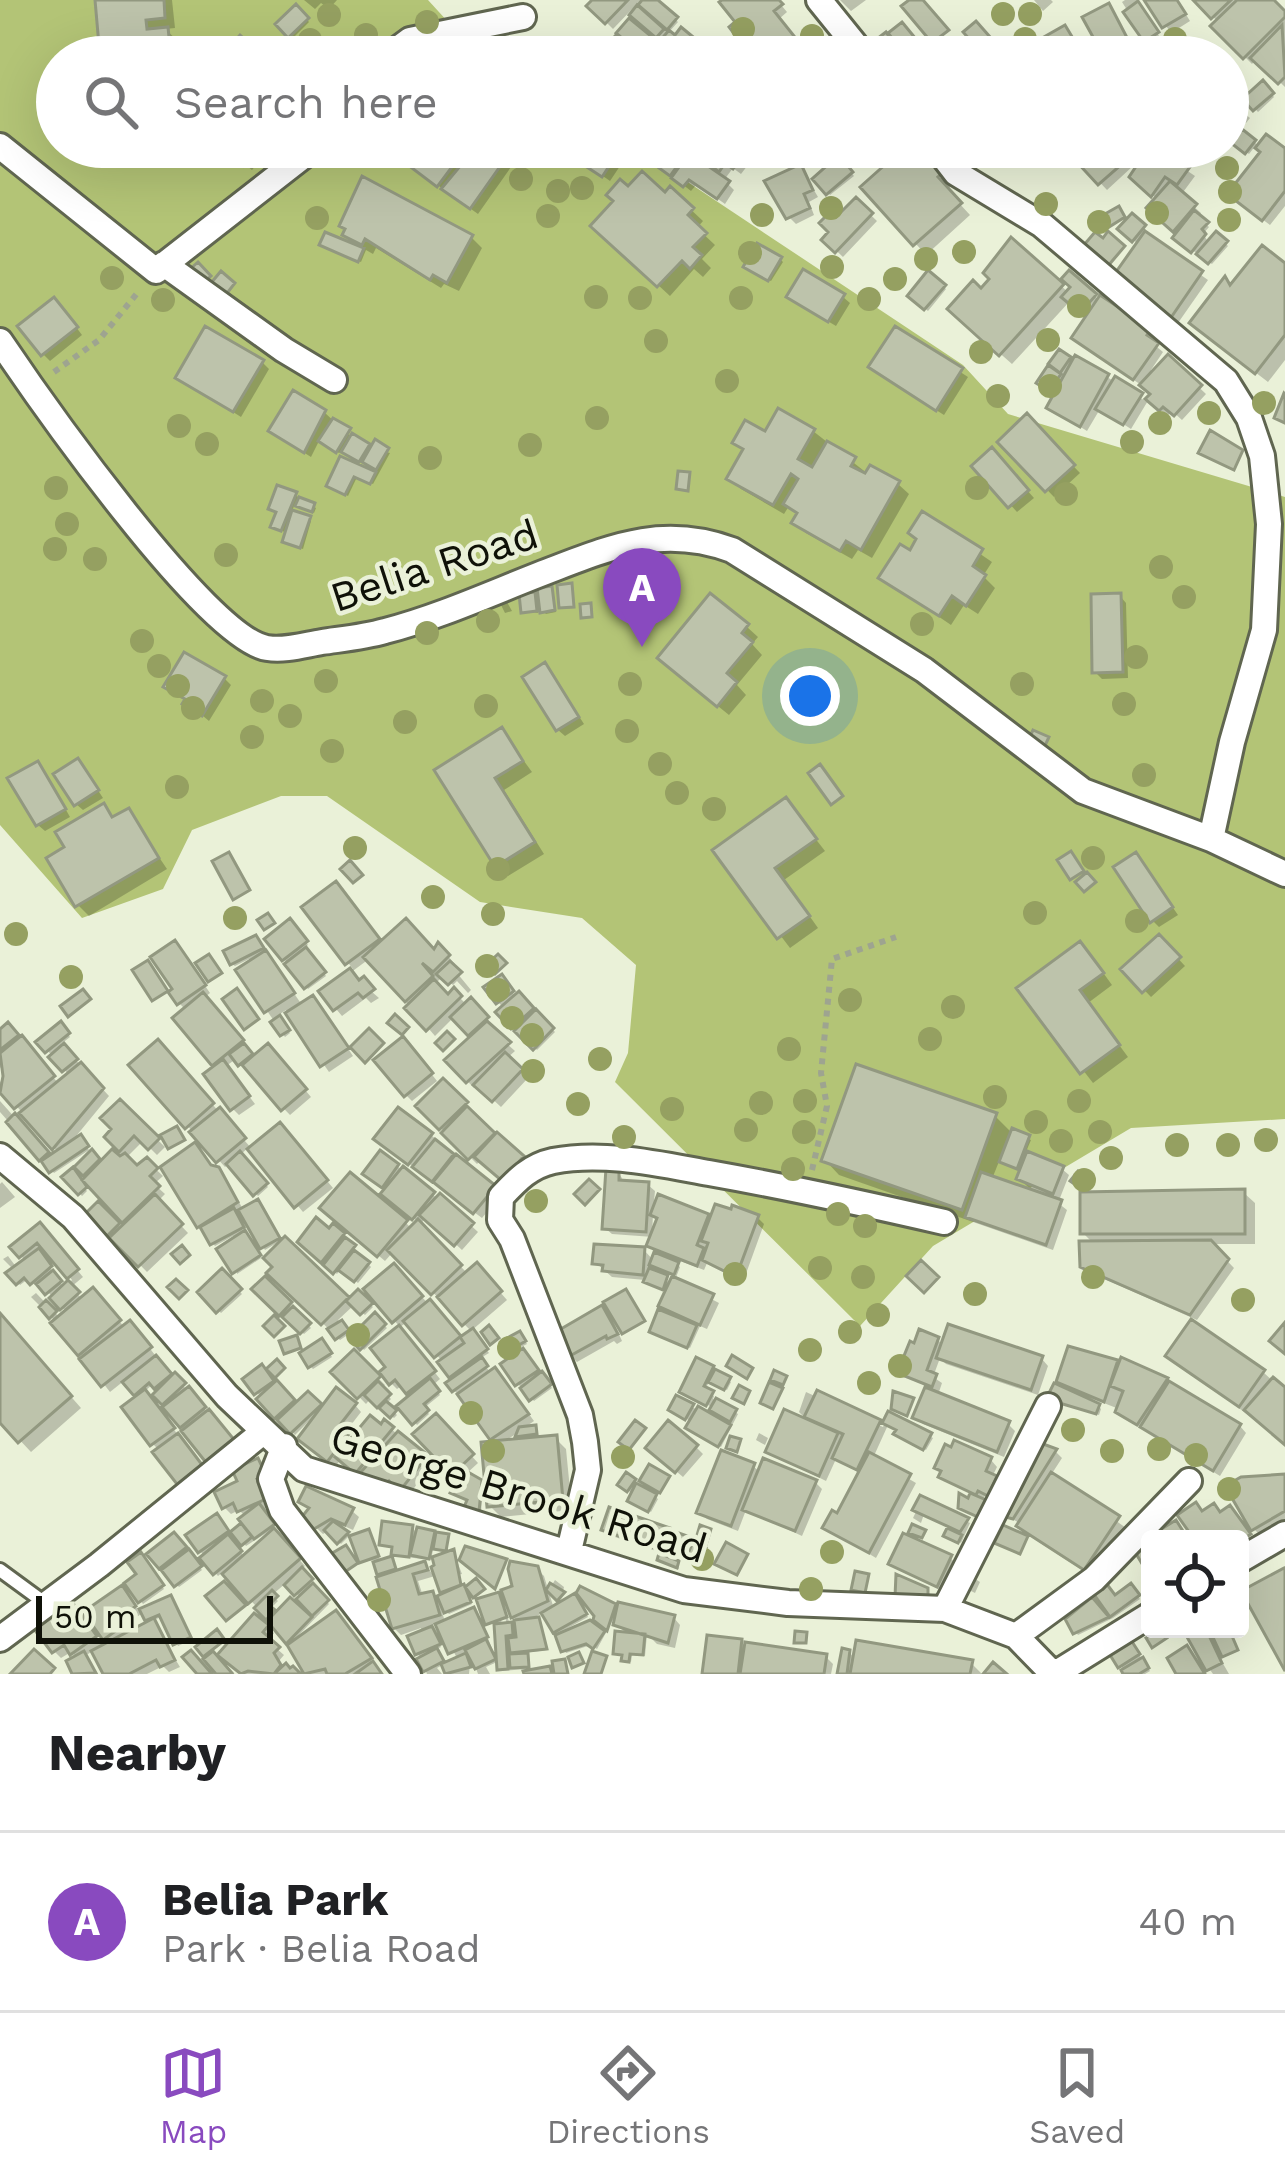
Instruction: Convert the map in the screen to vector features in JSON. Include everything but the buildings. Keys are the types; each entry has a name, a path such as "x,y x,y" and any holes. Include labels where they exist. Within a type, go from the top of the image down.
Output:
{"street":[{"path":"819,0 848,36"},
{"path":"430,36 523,17"},
{"path":"0,146 160,268 334,380"},
{"path":"160,268 288,168"},
{"path":"952,168 1042,225 1226,382 1249,418 1262,456 1269,524 1264,630 1211,838"},
{"name":"Belia Road","path":"0,341 31,388 199,599 263,648 284,649 386,631 610,548 683,536 732,550 924,670 1083,791 1211,838 1285,874"},
{"name":"George Brook Road","path":"0,1156 73,1217 304,1469 684,1590 788,1603 945,1609 1016,1636 1054,1674"},
{"path":"569,1551 588,1471 580,1414 512,1239 500,1220 501,1197 528,1170 585,1156 659,1164 807,1190 944,1222"},
{"path":"945,1609 1048,1406"},
{"path":"0,1639 273,1439"},
{"path":"273,1439 271,1479 283,1510 408,1674"},
{"path":"1016,1636 1094,1579 1190,1481"},
{"path":"1249,1556 1285,1534"},
{"path":"1054,1674 1141,1621"}],"lane":[{"path":"0,1570 46,1604"}],"path":[{"path":"31,388 99,340 160,268"},
{"path":"807,1190 827,1106 821,1073 832,958 896,937"}],"green space":[{"path":"0,0 428,0 468,36 36,36 36,168 667,168 963,365 1008,414 1285,497 1285,1119 1131,1128 933,1246 860,1326 615,1082 628,1053 636,965 582,918 480,902 327,796 281,796 192,830 163,889 82,918 0,825"}],"place":[{"name":"Belia Park","path":"642,647"}]}
